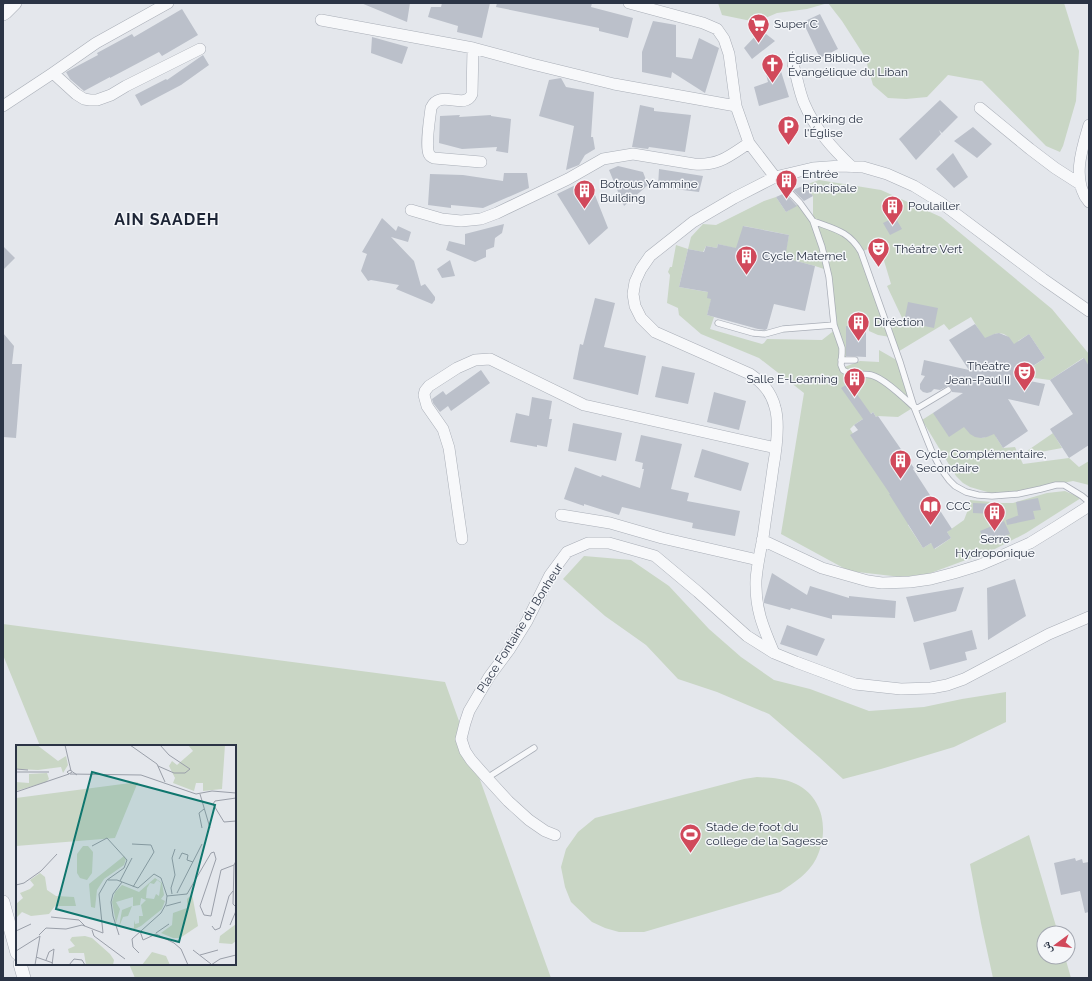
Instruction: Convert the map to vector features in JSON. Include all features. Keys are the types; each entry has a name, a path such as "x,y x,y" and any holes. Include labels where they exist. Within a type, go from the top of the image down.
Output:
{"street":[{"path":"3,14 15,3"},
{"path":"3,106 54,73 96,43 168,3"},
{"path":"630,3 703,23 717,29 724,39 729,54 736,106 748,143 775,177"},
{"path":"321,20 473,48 614,84 736,106"},
{"path":"473,48 471,98 464,101 443,99 435,101 432,104 428,150 429,154 434,158 480,162"},
{"path":"54,73 76,94 84,99 97,100 111,95 200,49"},
{"path":"793,64 804,101 812,119 819,131 834,149 852,167"},
{"path":"980,108 1049,164 1080,184"},
{"path":"1089,125 1079,167 1080,184 1084,196 1089,202"},
{"path":"411,210 442,219 461,221 481,219 497,213 568,179 603,159 633,154 694,164 712,164 723,160 748,143"},
{"path":"774,653 762,627 757,607 756,580 776,448 777,424 775,408 767,390 761,382 750,374 655,332 642,318 635,306 633,294 635,282 641,269 650,256 693,222 734,198 775,177 813,168 863,167 887,174 914,186 940,202 1043,280 1089,311"},
{"path":"462,540 449,448 443,429 427,406 424,395 425,390 429,386 457,368 475,360 490,359 584,405 776,448"},
{"path":"762,540 822,568 868,581 882,583 910,582 931,579 980,565 1030,543 1089,506"},
{"path":"561,515 610,523 662,538 758,560"},
{"name":"Place Fontaine du Bonheur","path":"555,835 545,831 529,820 508,801 465,751 461,740 469,711 489,677 509,650 527,621 550,575 567,552 588,543 609,543 656,556 747,636 774,653 855,684 901,689 931,688 947,684 964,679 1049,634 1089,617"},
{"path":"3,902 16,949"},
{"path":"20,965 24,978"}],"lane":[{"path":"775,177 800,203 813,221 822,247 829,277 834,325 842,348 841,368 846,372 872,375 890,386 914,407 918,408 948,390"},
{"path":"813,221 842,232 850,237 861,252 914,407 932,452 949,480 955,486 966,492 992,496 1018,494 1056,485 1064,485 1089,502"},
{"path":"718,323 753,333 765,334 784,329 834,325"},
{"path":"841,360 855,360"},
{"path":"487,778 534,748"}],"green space":[{"path":"718,3 828,3 807,9 777,13 756,22 722,15"},
{"path":"828,3 1064,3 1079,51 1076,101 1060,152 1046,146 982,81 948,75 927,97 906,99 888,98 873,85 865,57 842,21"},
{"path":"819,180 881,190 941,217 1052,309 1089,354 1089,366 1083,358 1050,380 1019,376 1045,358 1029,334 1018,341 1022,348 1014,349 1009,338 999,333 990,336 985,340 971,317 949,330 944,324 896,353 890,337 878,335 869,331 869,326 846,326 846,357 842,358 842,368 860,361 879,362 879,350 900,362 914,407 898,417 876,417 873,412 850,429 910,522 908,525 923,548 931,543 935,549 951,538 947,532 964,520 970,500 1013,503 1047,493 1065,491 1081,498 1026,533 993,550 928,574 901,577 849,571 781,534 804,393 759,358 701,334 679,315 678,308 667,303 670,275 668,272 670,267 672,267 676,245 688,249 691,237 703,224 716,225 764,201 776,197 786,212 800,203 813,220 813,196 805,185","holes":["744,226 789,235 784,258 827,270 836,329 822,340 767,339 762,344 710,329 714,317 707,315 713,293 679,287 688,249 703,252 706,246 717,248 718,244 738,249","879,244 891,284 887,286 904,322 886,326 861,252"]},
{"path":"933,413 959,420 981,438 989,436 996,430 996,437 1003,448 1015,447 1023,464 1069,458 1079,467 1089,461 1089,485 1073,481 1017,492 994,494 970,487 956,476 922,420"},
{"path":"1053,433 1062,448 1024,455 1024,453"},
{"path":"584,556 631,560 669,586 709,629 741,657 774,680 810,689 869,711 924,707 1006,692 1006,722 954,747 843,779 769,714 717,692 678,679 646,645 605,616 563,579"},
{"path":"3,624 445,682 551,978 135,978 129,965 236,965 236,745 40,745 3,655"},
{"name":"Stade de foot du college de la Sagesse","path":"757,777 782,779 796,784 806,790 813,798 822,817 822,838 816,859 805,873 785,889 780,892 644,932 619,932 605,928 592,922 571,902 565,887 561,867 566,849 578,832 595,818 744,779"},
{"path":"1029,835 1056,925 1036,925 1036,965 1067,965 1071,978 993,978 970,864"}],"building":[{"path":"361,3 410,3 407,22"},
{"path":"442,3 490,3 482,38 457,32 458,26 428,17 431,7 441,7"},
{"path":"497,3 592,3 591,7 633,18 628,38 599,31 599,28 496,7"},
{"path":"182,9 198,35 162,56 159,52 84,91 70,79 66,72 98,55 97,53 132,34 134,37"},
{"path":"820,14 838,49 820,58 803,22"},
{"path":"653,21 676,25 676,57 692,59 699,38 719,48 705,93 672,72 671,78 642,72 642,52"},
{"name":"Super C","path":"761,30 775,41 752,59 744,48"},
{"path":"372,37 408,47 402,64 371,53"},
{"path":"203,55 209,65 181,85 141,106 135,95 166,79 167,80"},
{"name":"Église Biblique Évangélique du Liban","path":"779,65 789,97 759,106 754,87 768,82 765,70"},
{"path":"561,78 566,87 594,92 591,137 593,137 595,149 585,155 579,165 566,170 574,126 539,116 549,80"},
{"path":"940,100 958,117 942,133 939,130 941,134 916,160 899,139"},
{"path":"640,105 654,108 654,111 691,115 685,152 649,147 648,149 632,147"},
{"path":"460,115 459,117 491,115 511,119 508,153 496,151 497,147 462,149 439,143 440,116"},
{"path":"973,127 992,144 977,158 954,141"},
{"path":"953,153 968,177 954,188 936,169"},
{"path":"618,166 643,172 648,185 624,206 609,170"},
{"path":"659,169 703,176 699,192 658,187"},
{"path":"504,173 527,173 529,188 483,208 451,205 451,208 428,205 430,174 463,175 503,181"},
{"name":"Botrous Yammine Building","path":"586,180 589,180 608,228 589,245 557,194"},
{"path":"805,185 813,196 804,201 793,190"},
{"name":"Entrée Principale","path":"785,193 797,206 786,212 776,197"},
{"name":"Poulailler","path":"895,217 902,229 890,235 883,223"},
{"path":"382,218 396,231 398,226 411,232 408,242 391,237 414,261 421,286 425,284 435,297 432,304 396,289 399,285 371,280 368,281 361,271 367,254 362,252"},
{"path":"504,224 502,233 495,238 494,247 486,250 486,257 475,262 446,250 449,241 465,245 465,234"},
{"name":"Cycle Maternel","path":"743,226 789,235 785,258 815,266 805,311 774,304 767,329 765,330 707,315 711,299 707,298 708,292 679,287 688,249 704,252 706,246 717,248 718,244 736,248"},
{"path":"3,246 15,258 3,270"},
{"path":"450,260 455,276 442,278 437,269"},
{"path":"595,298 615,303 604,347 646,356 638,395 573,379 580,344 583,345"},
{"path":"908,302 938,308 934,328 904,322"},
{"path":"975,324 985,338 999,333 1009,337 1014,344 1029,334 1045,358 1015,378 1045,384 1039,406 1008,399 1028,431 1003,448 994,434 981,438 975,437 964,427 949,437 933,413 963,393 952,392 951,388 948,386 940,390 934,389 927,393 920,389 920,384 925,376 921,375 924,360 969,370 949,340"},
{"name":"Diréction","path":"846,326 866,326 866,357 846,356"},
{"path":"3,333 14,346 12,364 22,364 16,438 3,437"},
{"path":"1084,358 1089,366 1089,445 1069,458 1050,429 1073,414 1050,380"},
{"path":"662,366 695,373 688,404 655,397"},
{"path":"481,370 490,383 451,411 448,406 440,412 433,403 432,399 443,391 446,395"},
{"name":"Cycle Complémentaire, Secondaire","path":"849,383 871,414 873,412 876,417 878,416 914,468 913,469 952,529 947,532 951,538 934,549 931,543 923,548 890,494 850,435 858,430 854,425 863,419 841,388"},
{"path":"714,392 746,401 739,430 707,422"},
{"path":"532,397 552,401 549,419 552,419 547,447 537,445 537,447 510,442 516,413 529,416"},
{"path":"573,423 622,433 616,461 568,451"},
{"path":"641,435 682,444 671,489 689,493 687,501 740,511 735,536 692,528 693,523 622,507 619,515 564,499 575,467 601,477 602,475 640,488 644,469 642,469 643,463 635,461"},
{"path":"702,449 749,463 741,491 694,477"},
{"path":"1038,498 1041,510 1033,511 1035,519 1007,525 1006,520 1019,515 1016,502"},
{"path":"973,503 994,504 994,514 973,513"},
{"name":"Serre Hydroponique","path":"1004,521 1010,534 986,544 980,531"},
{"path":"772,573 807,595 810,586 849,598 849,596 896,601 895,618 832,615 832,619 791,608 790,610 764,603"},
{"path":"1015,579 1026,616 988,640 987,588"},
{"path":"964,587 956,611 914,622 906,597"},
{"path":"787,625 825,639 817,656 780,644"},
{"path":"972,630 977,649 965,652 967,660 930,670 923,643"},
{"path":"1075,858 1076,861 1082,859 1083,863 1089,862 1089,912 1085,913 1080,891 1061,895 1054,863"}],"place":[{"name":"Super C","path":"759,44"},
{"name":"Église Biblique Évangélique du Liban","path":"773,84"},
{"name":"Parking de l'Église","path":"788,146"},
{"name":"Entrée Principale","path":"787,200"},
{"name":"Botrous Yammine Building","path":"585,210"},
{"name":"Poulailler","path":"893,226"},
{"name":"Théatre Vert","path":"879,268"},
{"name":"Cycle Maternel","path":"747,276"},
{"name":"Diréction","path":"859,342"},
{"name":"Théatre Jean-Paul II","path":"1025,392"},
{"name":"Salle E-Learning","path":"854,398"},
{"name":"Cycle Complémentaire, Secondaire","path":"901,480"},
{"name":"CCC","path":"930,526"},
{"name":"Serre Hydroponique","path":"995,532"},
{"name":"Stade de foot du college de la Sagesse","path":"691,854"}],"district":[{"name":"AIN SAADEH","path":"167,219"}]}
